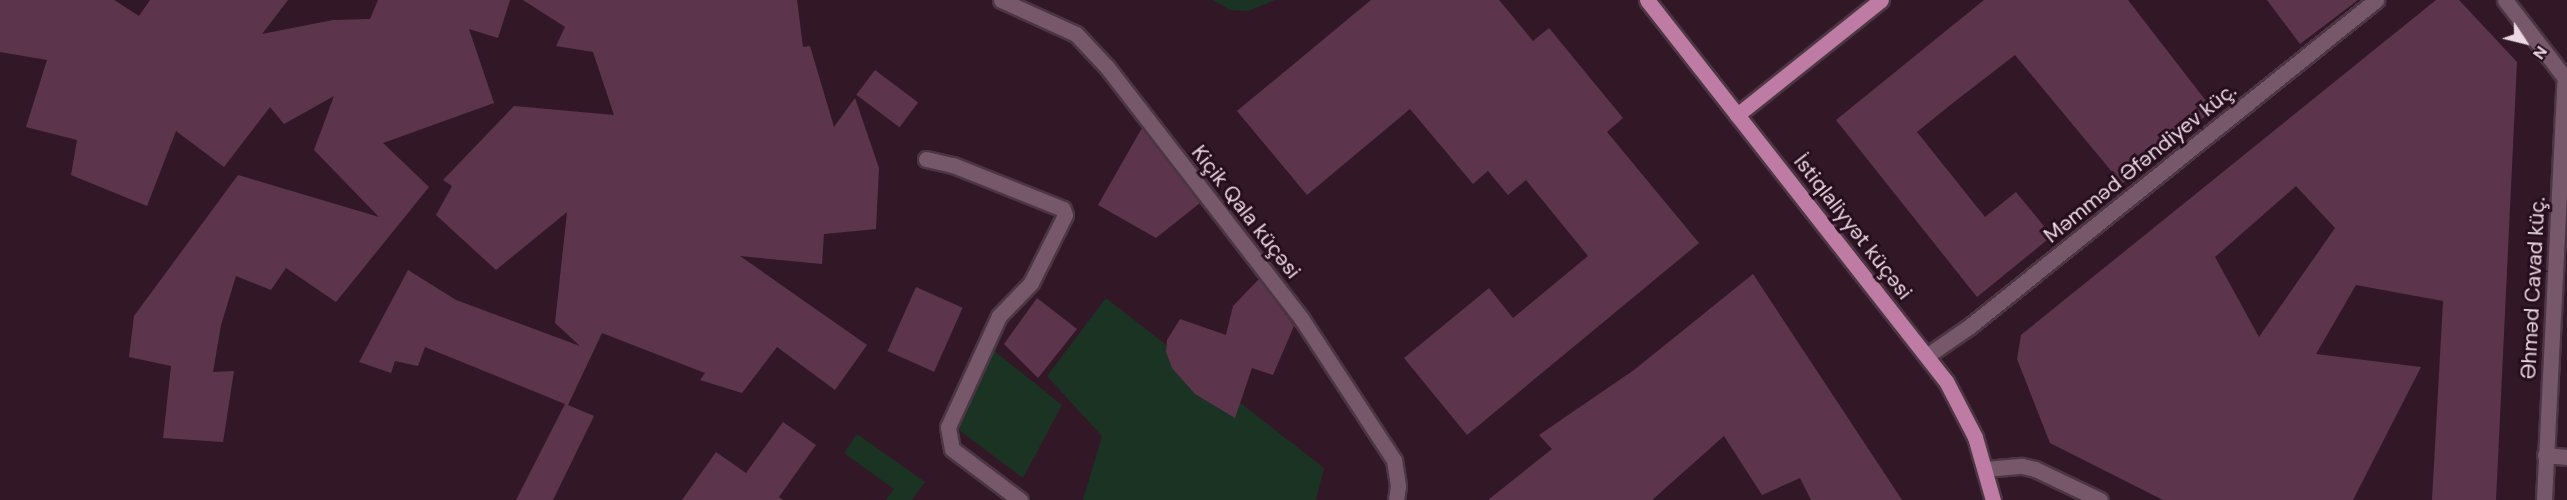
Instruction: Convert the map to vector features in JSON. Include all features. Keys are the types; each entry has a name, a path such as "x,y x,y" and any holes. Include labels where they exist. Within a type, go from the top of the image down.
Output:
{"main road":[{"name":"İstiqlaliyyət küçəsi","path":"1647,0 1928,355 1960,405 1975,437 1993,500"},
{"path":"1737,115 1881,0"}],"street":[{"name":"Kiçik Qala küçəsi","path":"1001,0 1076,34 1107,67 1301,318 1394,460 1398,486 1396,500"},
{"name":"Məmməd Əfəndiyev küç.","path":"1928,355 1980,319 2376,0"},
{"path":"2505,0 2566,77"},
{"name":"Əhməd Cavad küç.","path":"2544,500 2566,77"},
{"path":"926,159 953,165 1063,209 1065,214 1031,283 999,316 948,427 952,449 1020,500"},
{"path":"2546,455 2567,457"},
{"path":"1985,469 2022,466 2035,469 2100,500"}],"green space":[{"path":"1213,0 1275,0 1248,11 1230,10"},
{"path":"1106,298 1324,468 1316,500 1083,500 1102,436 1047,376"},
{"path":"993,350 1062,405 1023,478 956,428"},
{"path":"857,434 925,482 912,500 886,500 894,489 844,453"}],"building":[{"path":"0,0 114,0 139,16 150,0 288,0 262,34 333,20 370,19 378,0 510,0 498,38 469,29 494,103 383,143 429,187 336,302 286,268 271,290 236,276 221,325 213,372 234,371 223,442 163,438 171,366 129,357 134,316 238,175 379,217 314,150 334,96 284,124 270,107 224,167 176,131 147,206 71,175 77,140 26,127 47,60 0,52"},
{"path":"523,0 797,0 803,47 810,46 834,127 855,98 879,168 876,229 824,234 822,264 740,256 867,345 835,390 777,347 742,393 700,380 705,373 602,333 568,405 594,416 553,500 516,500 565,404 425,347 418,366 395,361 391,373 359,362 408,270 456,300 580,346 555,323 567,212 496,270 436,215 452,186 443,180 514,106 614,115 593,52 556,46 565,27"},
{"path":"1371,0 1499,0 1533,41 1549,28 1623,118 1607,132 1699,243 1467,435 1404,358 1489,288 1513,318 1588,256 1526,180 1508,195 1488,171 1473,184 1410,109 1307,195 1237,111"},
{"path":"1984,0 2128,0 2213,110 2122,184 2015,55 1949,106 1917,132 1985,217 2016,192 2052,236 1977,297 1836,120"},
{"path":"2267,0 2358,0 2300,44"},
{"path":"2436,0 2459,0 2517,62 2496,500 2432,500 2443,301 2356,285 2316,354 2421,367 2353,500 2163,500 2050,443 2017,359 2021,335","holes":["2296,186 2335,228 2259,337 2215,257"]},
{"path":"875,70 918,102 899,127 856,95"},
{"path":"1142,128 1200,203 1156,238 1098,205"},
{"path":"1753,274 1902,500 1811,500 1800,478 1762,495 1724,436 1652,500 1488,500 1552,449 1539,435 1634,370"},
{"path":"1259,279 1294,326 1273,375 1252,368 1235,418 1195,394 1172,368 1166,352 1167,340 1180,319 1226,335 1233,306"},
{"path":"916,287 963,308 934,372 888,351"},
{"path":"1037,298 1077,329 1038,378 1004,344"},
{"path":"783,422 816,445 779,497 783,500 682,500 716,452 746,473"}]}
